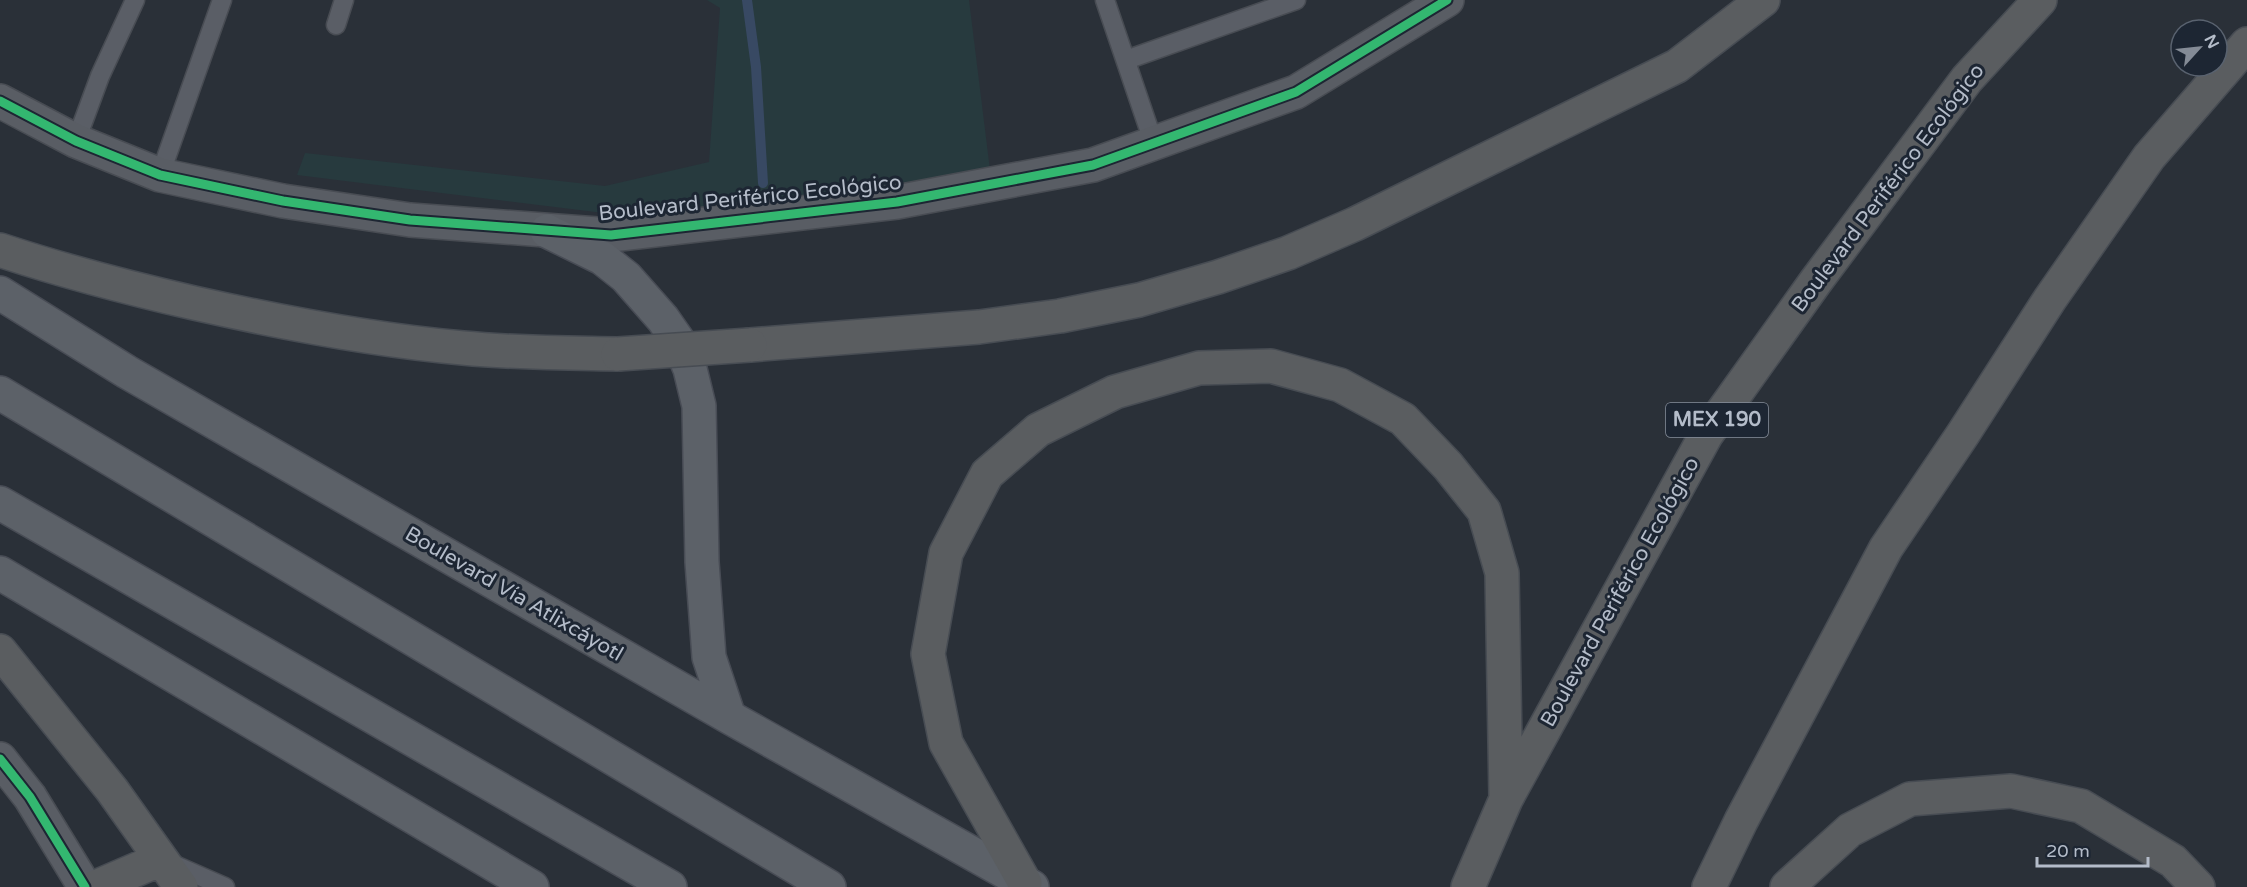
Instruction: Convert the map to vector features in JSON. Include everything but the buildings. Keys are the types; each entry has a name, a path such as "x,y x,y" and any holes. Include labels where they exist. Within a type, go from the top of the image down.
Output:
{"highway":[{"path":"0,250 135,289 321,330 392,341 541,353 618,354 750,345 979,327 1060,316 1139,300 1218,278 1288,253 1355,224 1677,66 1763,0"},
{"name":"Boulevard Periférico Ecológico","path":"1468,887 1506,799 1706,435 1816,281 1967,79 2040,0"},
{"path":"1709,887 1741,821 1886,548 2050,299 2149,157 2247,44"},
{"path":"1028,885 946,743 928,654 946,553 987,474 1038,430 1115,392 1199,368 1271,366 1341,385 1403,419 1448,466 1484,512 1502,573 1506,799"},
{"path":"0,651 112,790 181,887"},
{"path":"1786,887 1850,830 1910,799 2011,791 2082,806 2173,861 2198,887"},
{"path":"96,887 161,859"}],"main road":[{"path":"547,231 602,258 626,277 650,303 679,342 690,369 699,406 702,562 709,657 729,717"},
{"name":"Boulevard Vía Atlixcáyotl","path":"0,293 127,372 729,717 1028,885"},
{"path":"0,393 829,887"},
{"path":"0,503 670,887"},
{"path":"0,573 532,887"}],"street":[{"name":"Boulevard Periférico Ecológico","path":"0,101 76,141 160,175 283,201 387,216 611,236 897,202 1093,165 1296,92 1447,0"},
{"path":"0,759 30,797 85,887"}],"lane":[{"path":"76,141 100,76 135,0"},
{"path":"160,175 222,0"},
{"path":"336,25 344,0"},
{"path":"1105,0 1154,144"},
{"path":"1126,60 1296,0"},
{"path":"161,859 225,887"}],"green space":[{"path":"707,0 969,0 990,170 899,187 620,215 297,175 305,153 605,186 709,162 720,8"}],"waterway":[{"path":"747,0 756,67 763,183"}],"cycle path":[{"path":"0,101 76,141 160,175 283,201 410,220 611,235 897,202 1093,165 1296,92 1447,0"},
{"path":"0,759 30,797 85,887"}]}
